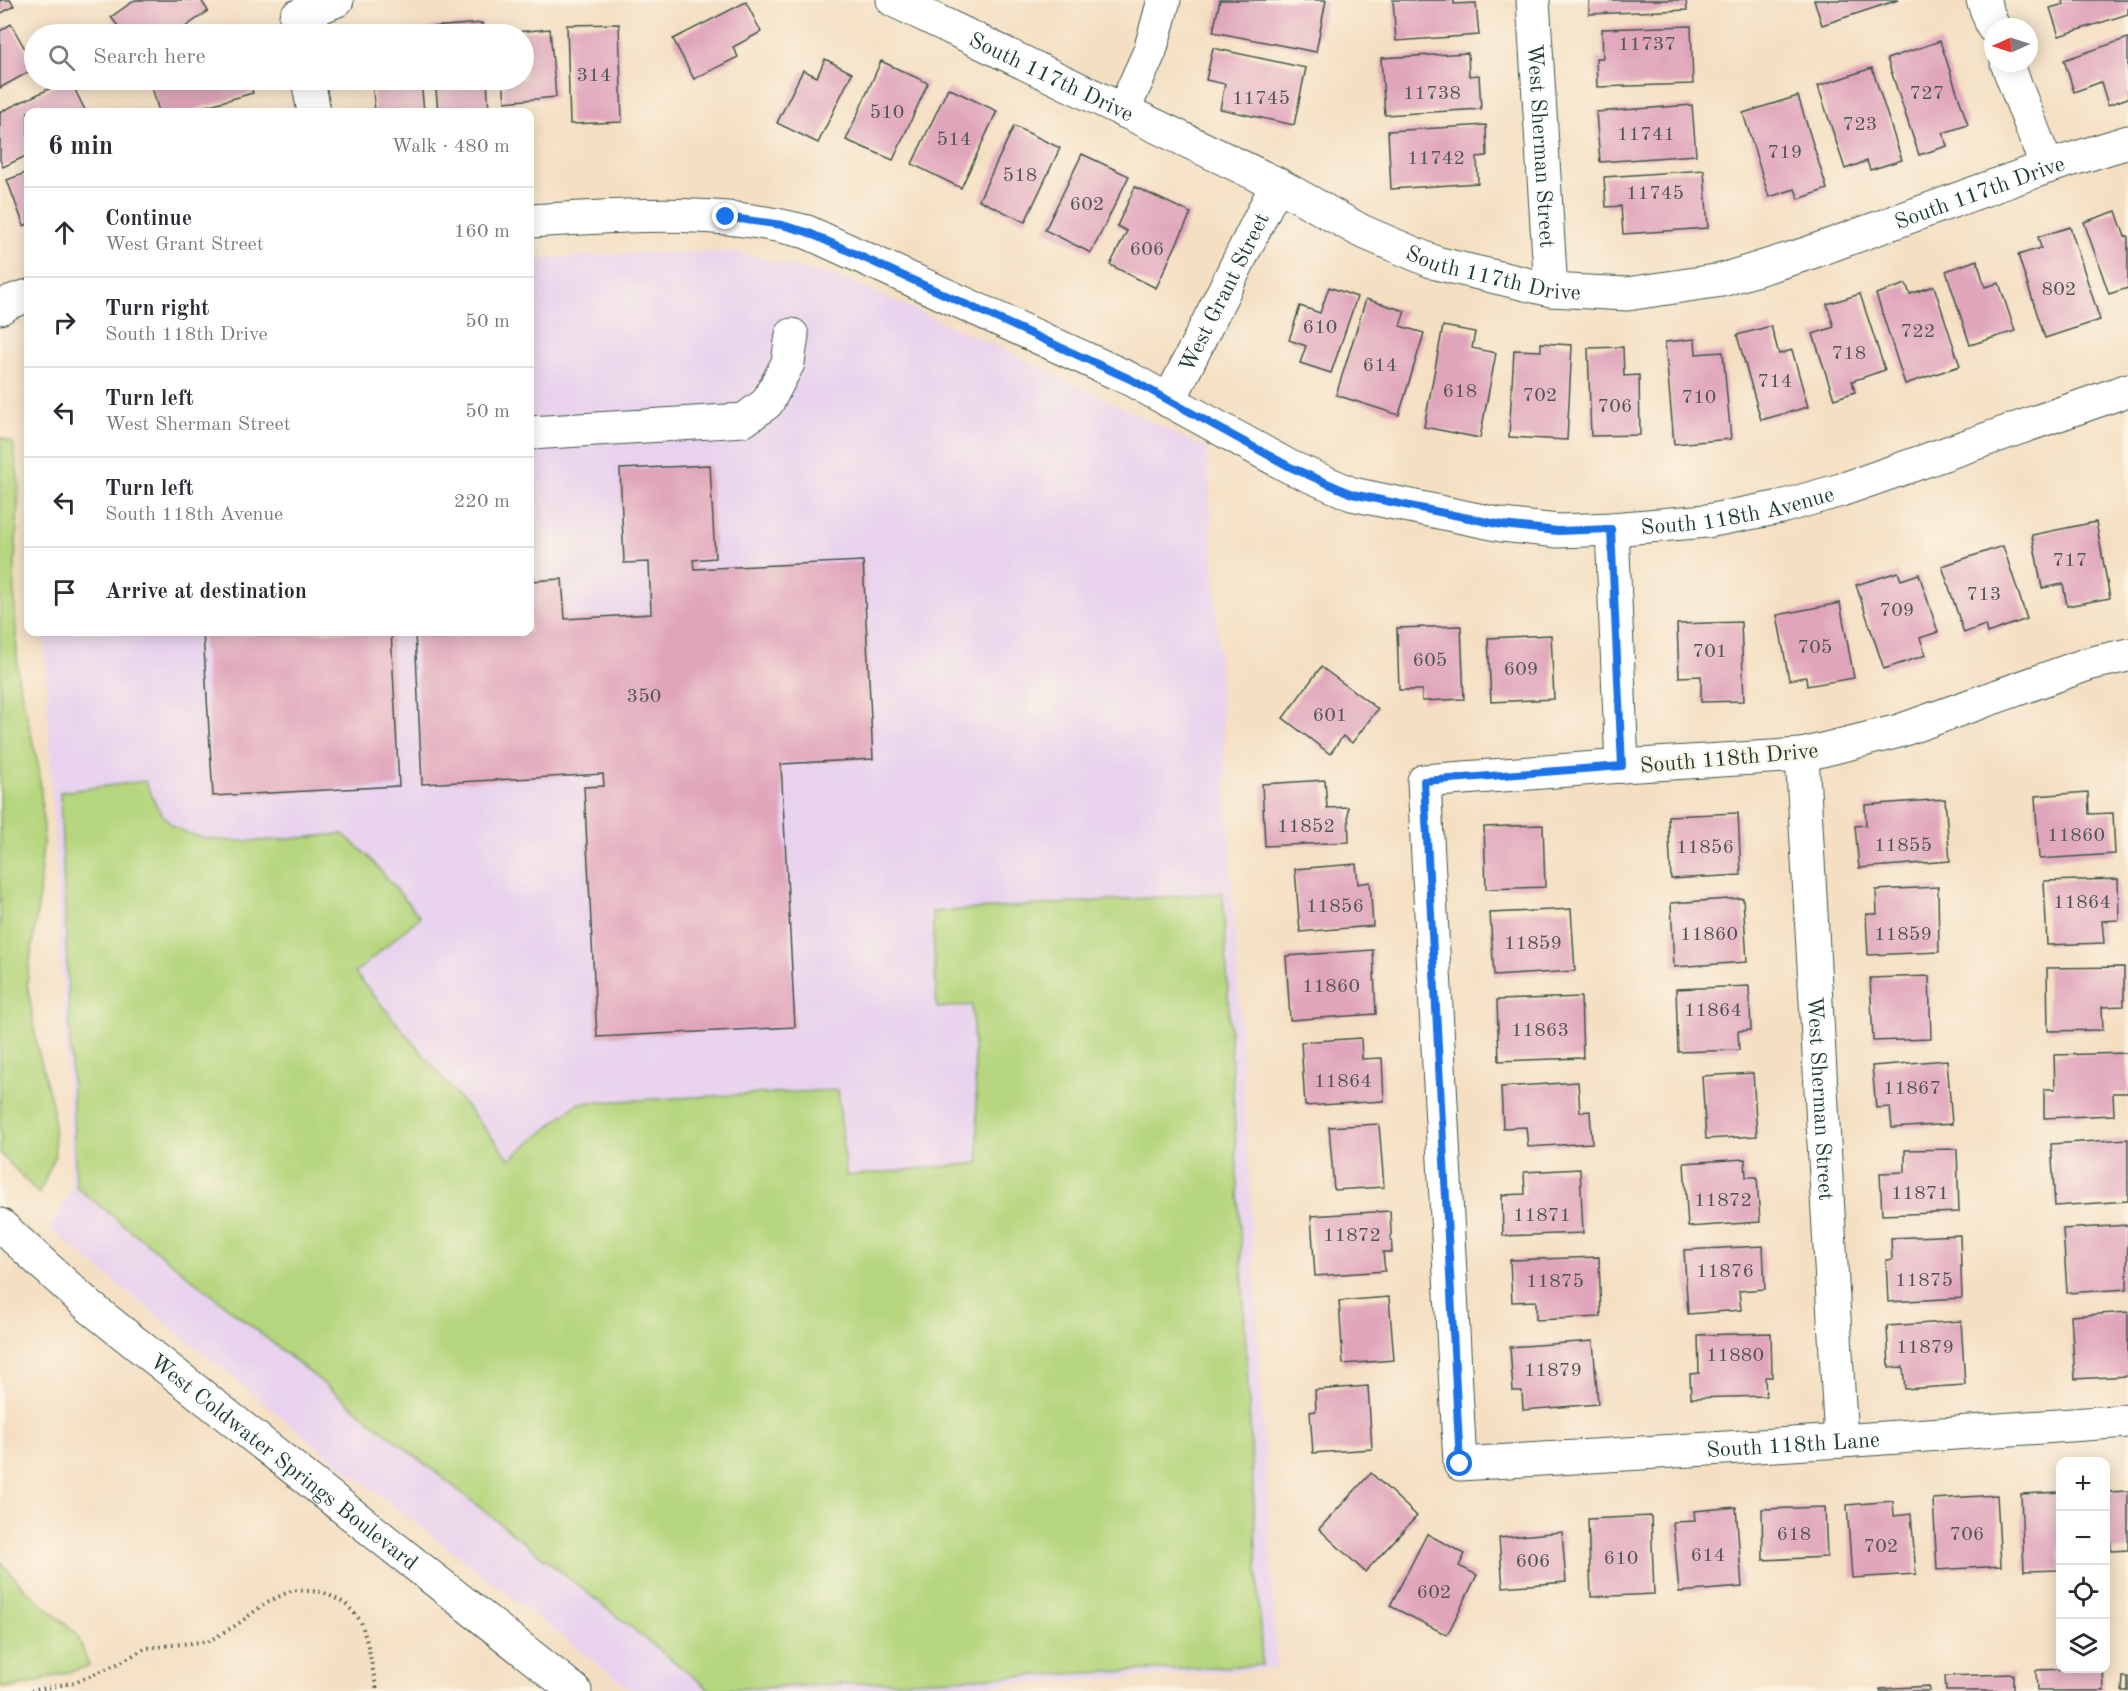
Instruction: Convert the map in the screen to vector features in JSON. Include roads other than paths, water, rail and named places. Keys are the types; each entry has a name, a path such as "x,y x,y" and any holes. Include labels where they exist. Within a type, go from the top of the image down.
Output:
{"street":[{"path":"293,17 337,0"},
{"name":"South 117th Drive","path":"892,0 1277,184 1361,231 1436,263 1551,290 1628,294 1722,279 1806,254 2047,167 2128,142"},
{"path":"1123,111 1150,51 1164,0"},
{"name":"West Sherman Street","path":"1533,0 1551,290"},
{"path":"1983,0 1990,18"},
{"path":"2010,72 2047,167"},
{"path":"310,90 313,108"},
{"name":"West Grant Street","path":"1170,401 1277,184"},
{"name":"South 118th Avenue","path":"534,221 695,214 782,225 807,232 1130,379 1290,467 1352,494 1502,525 1558,531 1707,521 1781,507 1841,490 2128,390"},
{"path":"534,433 744,420 767,403 788,363 792,335"},
{"path":"1611,529 1622,766"},
{"name":"South 118th Drive","path":"1460,1464 1424,781 1802,755 1899,731 2088,664 2128,655"},
{"name":"West Sherman Street","path":"1802,755 1841,1441"},
{"name":"West Coldwater Springs Boulevard","path":"0,1225 90,1307 575,1691"},
{"name":"South 118th Lane","path":"1460,1464 2128,1421"}]}
